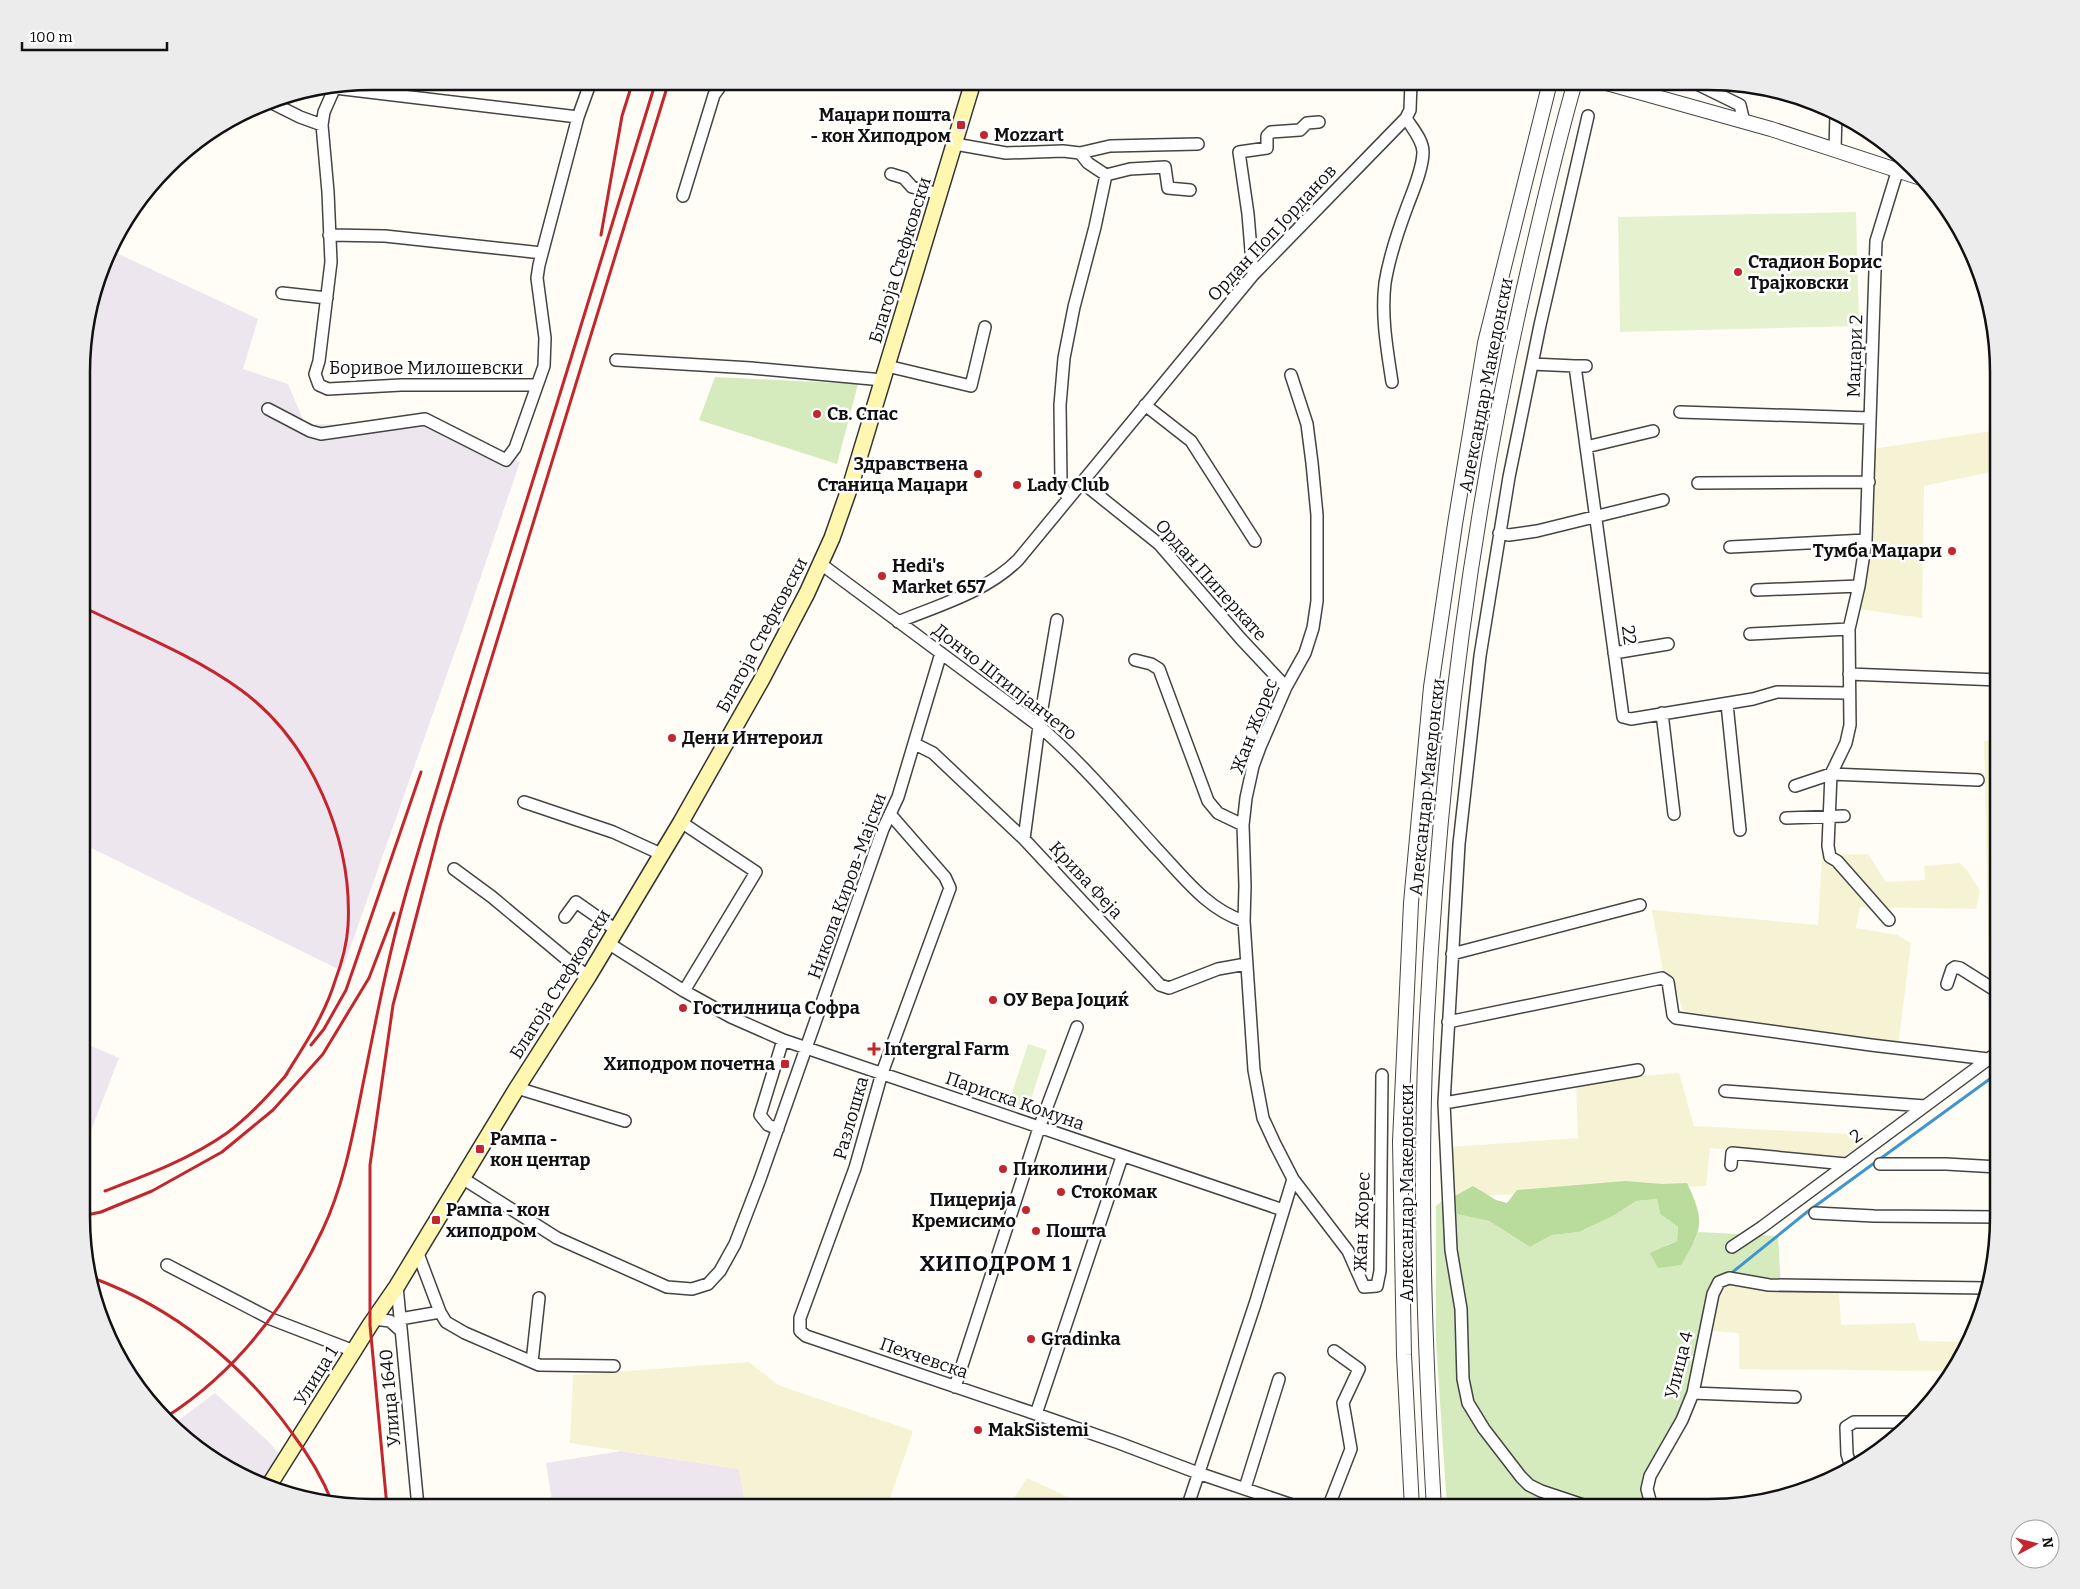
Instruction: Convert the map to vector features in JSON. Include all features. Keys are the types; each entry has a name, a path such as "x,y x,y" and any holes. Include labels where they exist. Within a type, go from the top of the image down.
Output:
{"main road":[{"name":"Благоја Стефковски","path":"397,1286 517,1088 588,977 680,822 762,679 821,564 846,500 971,90"},
{"name":"Улица 1","path":"272,1481 374,1319 397,1286"}],"street":[{"path":"268,410 321,434 425,419 506,460 515,448 544,366 546,338 537,278 578,117 588,90"},
{"path":"683,196 714,95 718,90"},
{"path":"1392,382 1383,305 1386,282 1396,239 1415,186 1423,151 1420,140 1406,118 1410,110 1411,90"},
{"name":"Александар Македонски","path":"1412,1499 1404,1355 1400,1141 1411,903 1431,687 1485,342 1548,90"},
{"name":"Александар Македонски","path":"1433,1499 1429,1420 1423,1208 1426,1040 1436,890 1451,724 1468,588 1504,379 1532,250 1574,90"},
{"path":"1631,90 1744,122 1906,172"},
{"path":"1710,90 1740,105 1744,122"},
{"path":"358,91 578,117"},
{"name":"Боривое Милошевски","path":"333,92 324,112 322,124 328,192 331,262 315,374 318,385 323,388 401,385 537,385"},
{"path":"278,106 300,117 322,124"},
{"path":"1565,1499 1529,1485 1521,1477 1484,1429 1468,1402 1462,1379 1461,1309 1450,1250 1444,1103 1459,844 1471,731 1499,533 1532,364 1588,116"},
{"name":"Ордан Поп Јорданов","path":"898,622 980,588 999,577 1018,560 1253,275 1406,118"},
{"path":"1834,149 1836,120"},
{"path":"1253,275 1248,214 1238,152 1267,148 1267,136 1271,132 1300,130 1304,129 1307,123 1319,122"},
{"path":"955,144 1006,154 1062,151 1080,153 1110,146 1198,144"},
{"path":"1080,153 1088,163 1106,175 1130,169 1165,167 1168,188 1190,190"},
{"name":"Маџари 2","path":"1680,412 1870,418 1876,241 1898,169"},
{"path":"891,174 904,178 912,187 939,194"},
{"path":"1068,499 1061,482 1060,404 1064,358 1074,307 1106,175"},
{"path":"329,235 385,236 542,253"},
{"path":"282,293 327,298"},
{"path":"616,360 885,373 971,386 985,327"},
{"name":"22","path":"1532,364 1580,366 1594,518 1623,717 1631,719 1727,704 1777,692 1849,692"},
{"name":"Жан Жорес","path":"1291,376 1307,424 1312,463 1317,515 1317,601 1313,628 1305,653 1286,687 1253,766 1243,825 1244,921 1254,1070 1262,1110 1275,1144 1293,1179 1348,1251 1364,1287 1377,1286 1380,1271 1382,1075"},
{"path":"1145,405 1191,441 1255,541"},
{"path":"1870,418 1866,540 1859,586 1849,629 1848,734 1831,774 1828,816 1829,855 1837,861 1889,920"},
{"path":"1586,447 1653,431"},
{"path":"1698,483 1869,482"},
{"name":"Ордан Пиперкате","path":"1083,483 1159,544 1241,639 1286,687"},
{"path":"1499,533 1509,535 1537,531 1663,500"},
{"path":"1730,546 1866,540"},
{"name":"Дончо Штипјанчето","path":"821,564 1039,726 1082,766 1193,887 1231,917 1244,921"},
{"path":"1757,590 1859,586"},
{"path":"1024,838 1039,726 1057,620"},
{"path":"1750,634 1849,629"},
{"path":"1614,653 1668,644"},
{"name":"Никола Киров-Мајски","path":"462,1178 557,1238 668,1286 692,1289 708,1284 720,1270 731,1250 778,1129 880,838 898,797 941,653"},
{"path":"1135,660 1151,664 1159,669 1212,808 1243,825"},
{"path":"1849,674 1990,680"},
{"path":"1727,704 1740,830"},
{"path":"1662,713 1674,814"},
{"name":"Крива Феја","path":"915,744 933,753 1024,838 1160,985 1169,988 1218,969 1246,964"},
{"path":"1795,786 1831,774 1978,780"},
{"path":"524,802 613,832 661,854"},
{"name":"Разлошка","path":"802,1334 799,1323 855,1168 882,1073 950,888 945,877 890,814"},
{"path":"1786,818 1844,816"},
{"path":"680,822 756,872 684,991"},
{"path":"454,869 492,897 588,977"},
{"path":"565,916 576,902 616,930"},
{"path":"1452,954 1640,905"},
{"name":"Париска Комуна","path":"608,943 684,991 730,1017 783,1040 1122,1157 1283,1210"},
{"path":"1947,984 1952,969 1955,967 1960,968 1990,987"},
{"path":"1448,1022 1662,978 1668,982 1670,1003 1675,1018 1988,1059"},
{"path":"954,1387 1039,1128 1077,1027"},
{"path":"778,1129 760,1116 783,1040"},
{"name":"2","path":"1732,1247 1762,1227 1988,1059"},
{"path":"1444,1103 1638,1070"},
{"path":"517,1088 625,1121"},
{"path":"1725,1090 1925,1106"},
{"path":"1731,1165 1732,1153 1846,1164"},
{"path":"1036,1414 1122,1157"},
{"path":"1880,1164 1946,1164 1990,1167"},
{"path":"1190,1499 1256,1304 1293,1179"},
{"path":"1815,1213 1874,1216 1990,1217"},
{"path":"417,1251 440,1312 446,1322 465,1333 532,1362 550,1367 614,1366"},
{"path":"167,1265 271,1319 354,1351"},
{"name":"Улица 4","path":"1650,1499 1647,1489 1650,1476 1682,1420 1693,1393 1713,1294 1719,1282 1729,1278 1768,1284 1981,1288"},
{"name":"Улица 1640","path":"397,1286 417,1499"},
{"path":"532,1362 539,1298"},
{"path":"400,1319 440,1312"},
{"path":"374,1319 390,1321 401,1331"},
{"name":"Пехчевска","path":"802,1334 1277,1499"},
{"path":"1332,1499 1351,1449 1343,1404 1359,1369 1334,1351"},
{"path":"1246,1488 1279,1379"},
{"path":"1693,1393 1795,1397"},
{"path":"1849,1461 1846,1427 1854,1422 1901,1422"}],"shaded area":[{"path":"116,253 258,319 243,369 288,384 305,424 441,426 520,462 342,971 90,847 90,372 95,317 105,281"},
{"path":"1990,431 1990,472 1924,486 1922,618 1859,609 1872,449"},
{"path":"1984,741 1990,741 1989,972"},
{"path":"1868,854 1886,882 1925,880 1924,866 1960,863 1967,870 1980,891 1976,909 1860,907 1856,928 1897,935 1911,943 1898,1047 1683,1011 1672,977 1663,971 1652,910 1818,925 1822,855"},
{"path":"90,1045 119,1058 90,1133"},
{"path":"1679,1073 1694,1126 1869,1135 1847,1160 1710,1148 1706,1186 1447,1197 1449,1147 1578,1138 1576,1081"},
{"path":"1719,1285 1839,1290 1841,1325 1915,1323 1919,1341 1961,1342 1945,1371 1739,1369 1739,1333 1713,1331"},
{"path":"749,1362 778,1385 913,1431 890,1499 745,1499 739,1469 570,1443 573,1375"},
{"path":"215,1393 270,1443 287,1464 269,1480 264,1478 215,1452 178,1421"},
{"path":"621,1451 739,1469 745,1499 552,1499 546,1463"},
{"path":"1027,1478 1073,1499 1013,1499"}],"green space":[{"name":"Стадион Борис Трајковски","path":"1856,212 1859,326 1620,332 1618,217"},
{"path":"715,377 858,384 837,464 699,420"},
{"path":"1028,1044 1047,1050 1028,1108 1009,1102"},
{"path":"1625,1181 1662,1184 1687,1183 1697,1207 1699,1225 1694,1242 1681,1265 1658,1268 1650,1253 1677,1241 1678,1227 1660,1214 1657,1199 1636,1201 1615,1215 1579,1232 1552,1235 1530,1247 1489,1221 1457,1214 1455,1196 1473,1186 1496,1200 1507,1203 1517,1190"},
{"path":"1455,1196 1458,1214 1489,1221 1530,1247 1552,1235 1579,1232 1615,1215 1636,1201 1657,1199 1660,1214 1678,1227 1677,1241 1664,1246 1695,1241 1698,1232 1778,1236 1781,1288 1719,1285 1704,1366 1645,1485 1645,1499 1446,1499 1436,1341 1436,1206 1447,1197"}],"waterway":[{"path":"1729,1275 1807,1212 1990,1079"}],"railway":[{"path":"601,235 622,116 630,90"},
{"path":"171,1414 215,1379 257,1335 293,1285 330,1214 351,1140 383,988 406,893 653,90"},
{"path":"386,1499 370,1325 370,1165 393,1005 440,826 666,90"},
{"path":"90,610 184,655 223,677 241,690 266,711 288,736 307,764 323,795 335,827 343,860 348,893 348,926 345,947 325,1007 284,1078"},
{"path":"311,1045 324,1029 346,990 421,772"},
{"path":"90,1214 101,1212 152,1191 222,1152 273,1110 323,1054 369,978 394,913"},
{"path":"105,1191 168,1166 213,1142 251,1113 287,1074"},
{"path":"97,1280 123,1290 151,1305 204,1340 228,1361 251,1383 298,1441 309,1457 329,1496"}],"place":[{"name":"Маџари пошта - кон Хиподром","path":"961,125"},
{"name":"Mozzart","path":"984,135"},
{"name":"Стадион Борис Трајковски","path":"1738,272"},
{"name":"Св. Спас","path":"817,414"},
{"name":"Здравствена Станица Маџари","path":"978,474"},
{"name":"Lady Club","path":"1017,485"},
{"name":"Тумба Маџари","path":"1952,551"},
{"name":"Hedi's Market 657","path":"882,576"},
{"name":"Дени Интероил","path":"672,738"},
{"name":"ОУ Вера Јоциќ","path":"993,1000"},
{"name":"Гостилница Софра","path":"683,1008"},
{"name":"Intergral Farm","path":"874,1049"},
{"name":"Хиподром почетна","path":"785,1064"},
{"name":"Рампа - кон центар","path":"480,1149"},
{"name":"Пиколини","path":"1003,1169"},
{"name":"Стокомак","path":"1061,1192"},
{"name":"Пицерија Кремисимо","path":"1026,1210"},
{"name":"Рампа - кон хиподром","path":"436,1220"},
{"name":"Пошта","path":"1036,1231"},
{"name":"Gradinka","path":"1031,1339"},
{"name":"MakSistemi","path":"978,1430"}],"district":[{"name":"ХИПОДРОМ 1","path":"996,1263"}]}
